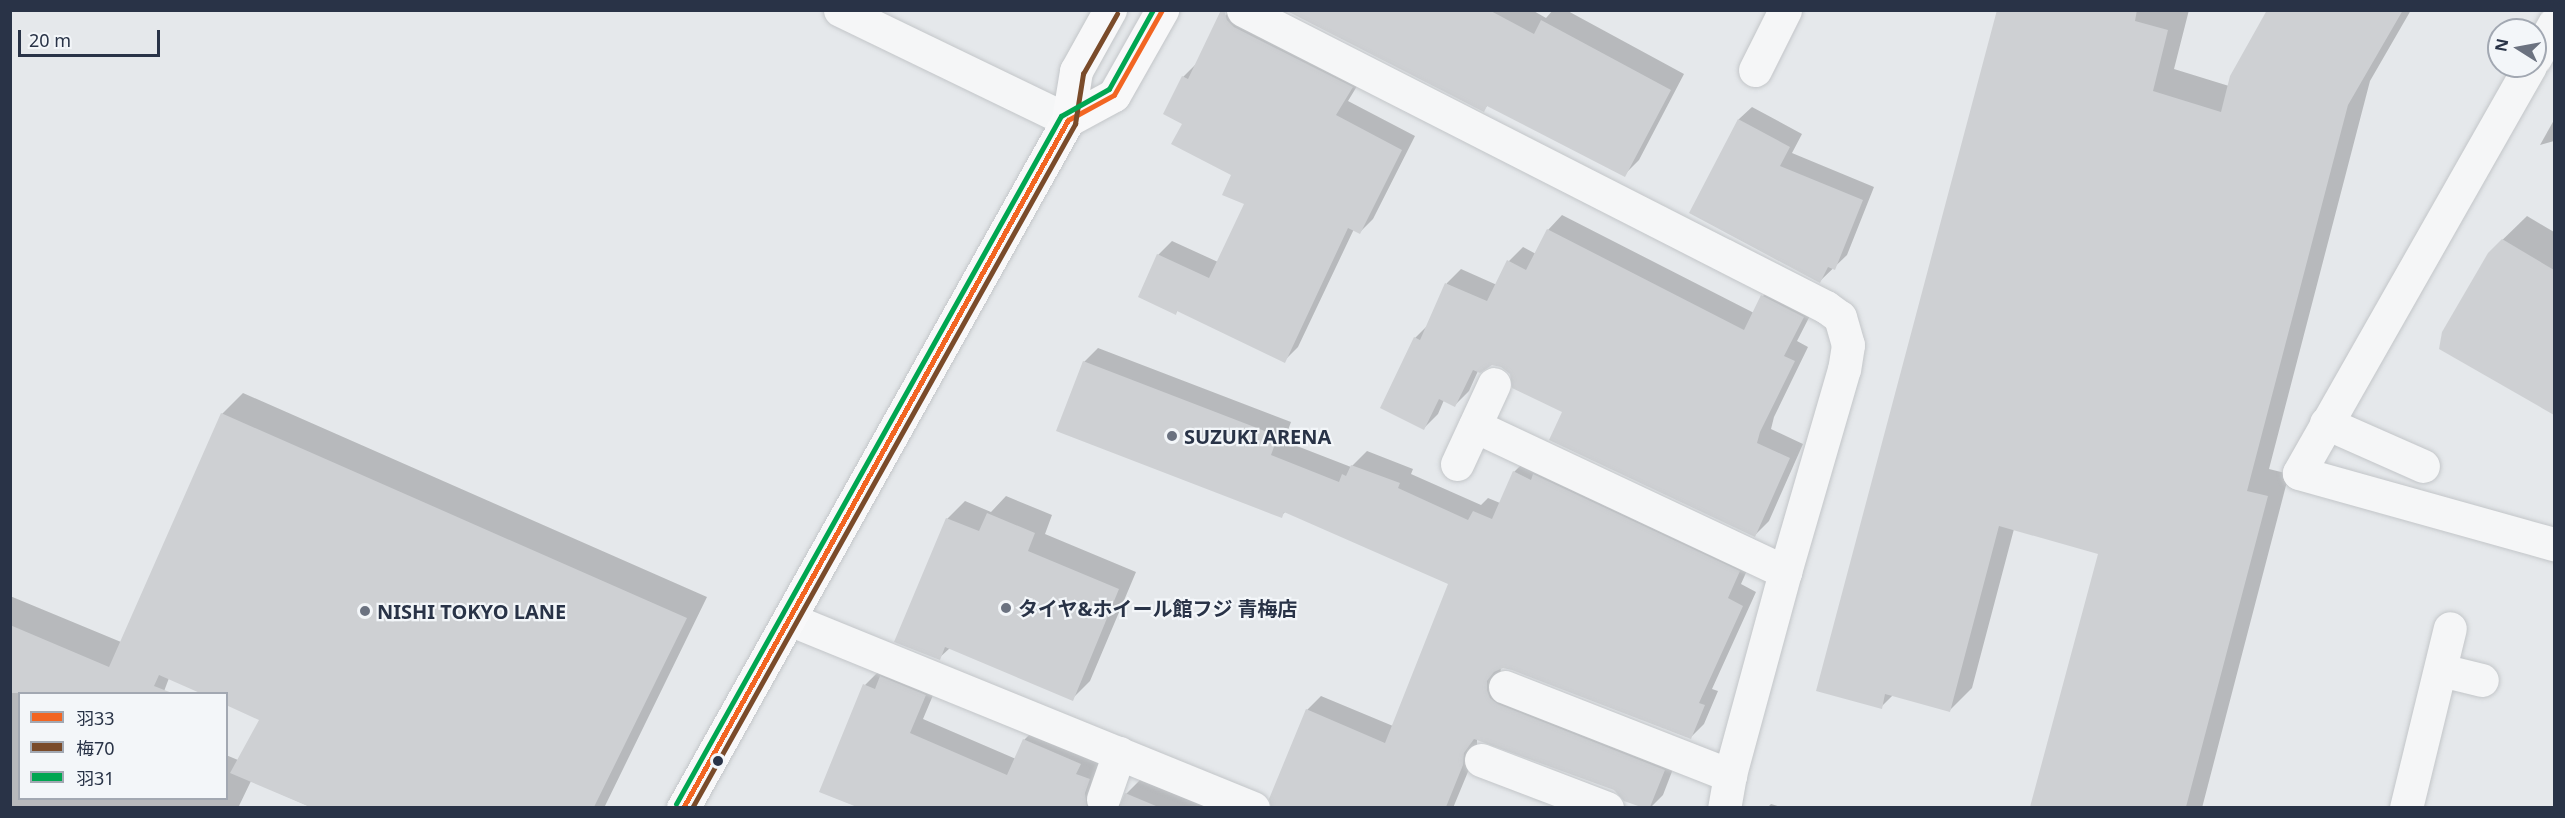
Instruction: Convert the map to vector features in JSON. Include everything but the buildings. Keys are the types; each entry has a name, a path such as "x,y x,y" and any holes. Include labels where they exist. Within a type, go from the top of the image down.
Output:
{"main road":[{"path":"683,807 1068,120 1076,71 1110,10"},
{"path":"1068,120 1114,95 1162,10"}],"street":[{"path":"840,10 1068,120"},
{"path":"1243,10 1826,307 1840,317 1848,345 1844,369 1785,572 1730,775 1724,807"},
{"path":"1755,70 1785,10"},
{"path":"2523,78 2299,473 2554,544"},
{"path":"1456,464 1494,384"},
{"path":"2326,423 2423,465"},
{"path":"1475,426 1785,572"},
{"path":"789,619 1254,807"},
{"path":"2406,807 2450,628"},
{"path":"2440,670 2482,680"},
{"path":"1505,687 1730,775"},
{"path":"1103,799 1119,753"},
{"path":"1481,760 1607,807"}],"transit line":[{"name":"羽31","path":"676,804 1061,116 1109,89 1153,10"},
{"name":"羽33","path":"683,808 1068,120 1114,95 1162,10"},
{"name":"梅70","path":"692,808 1075,124 1083,74 1117,14"}],"place":[{"name":"SUZUKI ARENA","path":"1172,436"},
{"name":"タイヤ&ホイール館フジ 青梅店","path":"1006,608"},
{"name":"NISHI TOKYO LANE","path":"365,611"}]}
